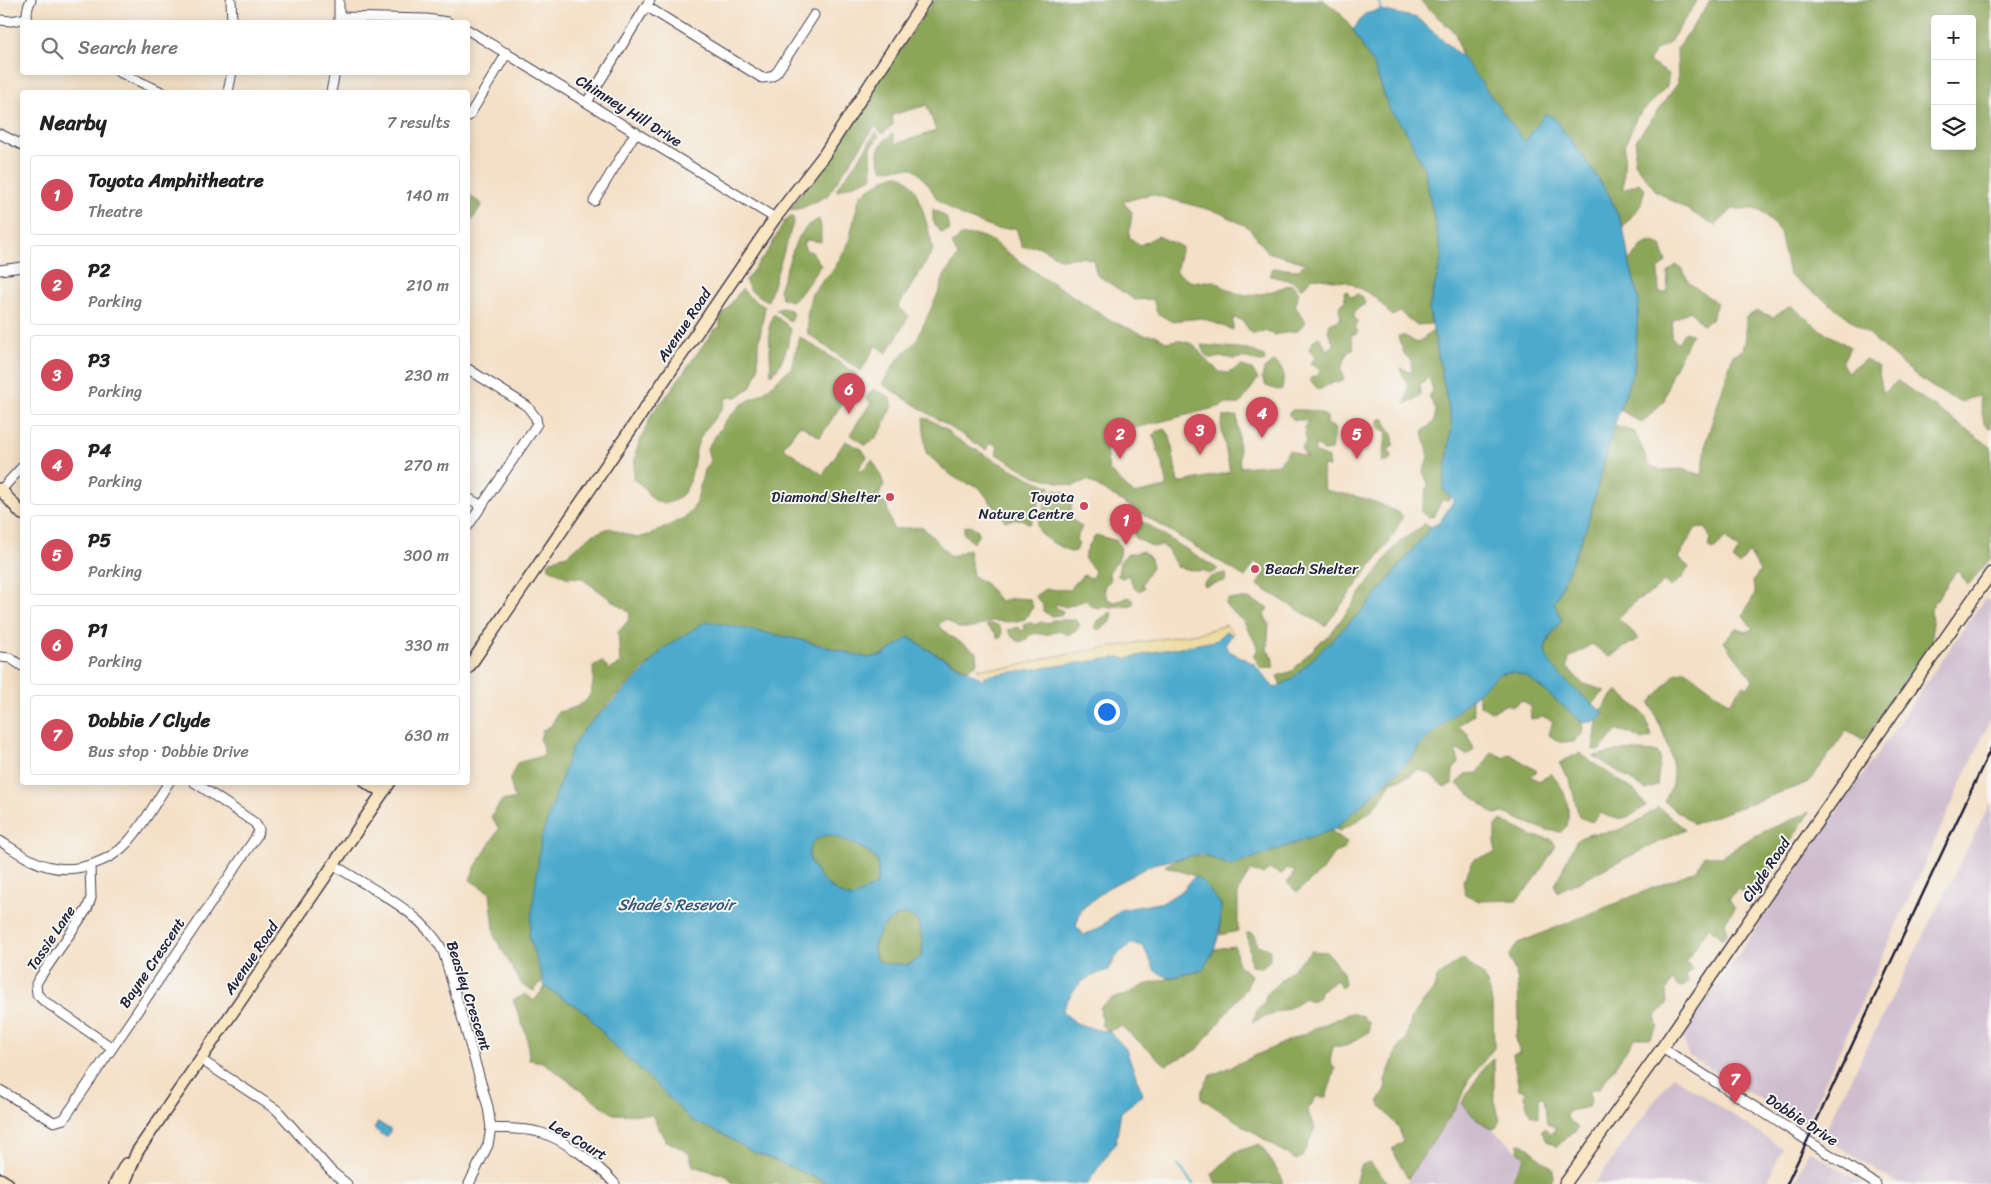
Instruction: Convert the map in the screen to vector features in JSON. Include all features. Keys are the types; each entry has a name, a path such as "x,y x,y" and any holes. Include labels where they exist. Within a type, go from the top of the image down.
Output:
{"street":[{"path":"28,20 28,7 31,0"},
{"path":"231,0 232,20"},
{"path":"339,0 339,20 433,20"},
{"name":"Avenue Road","path":"470,665 775,218 824,155 925,0"},
{"path":"587,102 648,3 762,78 771,77 777,72 814,15"},
{"path":"0,20 20,20"},
{"name":"Chimney Hill Drive","path":"470,31 775,218"},
{"path":"470,114 507,53"},
{"path":"125,75 158,90"},
{"path":"228,90 231,75"},
{"path":"331,90 334,75"},
{"path":"594,201 636,132"},
{"path":"0,134 20,144"},
{"path":"0,270 20,267"},
{"path":"470,370 528,406 536,418 537,424 470,523"},
{"path":"20,469 0,490 20,512"},
{"path":"470,499 482,506"},
{"name":"Clyde Road","path":"1565,1184 1662,1048 1991,573"},
{"path":"0,657 10,658 20,665"},
{"path":"0,841 30,860 52,868 90,866 127,844 167,785"},
{"name":"Bayne Crescent","path":"0,1090 54,1122 64,1119 259,830 255,823 198,785"},
{"path":"370,785 373,787 386,785"},
{"name":"Avenue Road","path":"124,1184 138,1152 386,785"},
{"name":"Beasley Crescent","path":"333,864 414,916 435,936 445,960 488,1107 492,1128 488,1145 469,1184"},
{"name":"Tassie Lane","path":"90,866 91,898 87,909 40,977 36,984 37,994 44,1001 111,1048"},
{"name":"Dobbie Drive","path":"1662,1048 1876,1184"},
{"path":"200,1059 277,1110 331,1171 347,1184"},
{"name":"Lee Court","path":"492,1128 528,1130 550,1136 593,1162 607,1173 615,1184"},
{"name":"Avenue Road","path":"114,1184 130,1158 138,1152"},
{"path":"0,1179 8,1184"}],"shaded area":[{"path":"1985,598 1991,602 1991,718 1805,1126 1689,1056 1682,1036"},
{"path":"1991,802 1991,1184 1898,1184 1822,1136"},
{"path":"1673,1076 1782,1148 1766,1184 1594,1184"},
{"path":"1461,1101 1524,1157 1507,1184 1406,1184"},
{"path":"1809,1150 1863,1184 1794,1184"}],"green space":[{"path":"934,0 1323,0 1339,12 1353,30 1374,66 1390,111 1405,129 1424,168 1442,257 1429,309 1431,324 1416,325 1400,312 1392,316 1375,297 1348,282 1312,277 1302,289 1293,281 1270,276 1273,268 1298,270 1305,263 1268,252 1248,227 1218,212 1151,194 1123,202 1132,212 1129,237 1140,245 1158,236 1182,247 1176,272 1193,282 1215,281 1234,292 1252,295 1270,292 1291,284 1299,291 1295,306 1306,322 1297,331 1274,335 1265,331 1252,334 1242,320 1233,318 1233,330 1202,318 1171,321 1157,313 1153,299 1135,300 1097,275 1093,260 1082,257 1061,259 1038,246 1022,247 1016,228 996,229 959,215 937,199 928,184 914,168 883,170 878,154 880,146 893,133 895,144 936,131 927,105 892,115 893,125 882,134 875,126 827,196 802,208 789,211"},
{"path":"1419,0 1698,0 1669,43 1655,51 1649,62 1669,74 1667,86 1636,118 1625,145 1623,190 1639,183 1645,189 1640,206 1623,227 1610,197 1583,156 1532,131 1525,143 1462,57 1455,33"},
{"path":"1711,0 1991,0 1991,429 1984,424 1979,395 1962,402 1934,388 1908,369 1852,320 1789,275 1780,232 1764,213 1754,209 1733,209 1715,226 1656,191 1634,163 1636,140 1678,83 1677,49"},
{"path":"876,132 879,136 871,148 872,177 837,191 837,188"},
{"path":"896,175 903,176 909,182 919,200 933,251 898,307 909,316 887,353 876,345 861,371 808,334 807,316 811,295 834,269 848,244 860,195 885,179"},
{"path":"470,196 482,204 470,224"},
{"path":"933,209 946,217 950,230 941,233 933,221"},
{"path":"792,216 794,220 768,301 751,291 745,281 770,248 784,222"},
{"path":"819,219 821,242 807,240 803,244 806,250 812,252 821,265 799,296 791,301 782,298 779,290 796,241 808,225"},
{"path":"977,235 989,239 1032,270 1114,322 1145,335 1156,335 1166,342 1178,340 1193,344 1207,361 1220,372 1228,373 1242,366 1252,369 1258,379 1240,404 1224,404 1104,436 1109,470 1134,494 1166,487 1166,477 1153,435 1157,431 1165,429 1170,436 1178,483 1230,472 1221,425 1223,417 1237,416 1240,467 1279,464 1289,450 1307,458 1301,449 1306,442 1304,428 1308,420 1294,420 1288,414 1292,410 1306,410 1315,411 1327,417 1327,424 1335,428 1331,450 1324,451 1316,444 1314,452 1329,458 1329,467 1322,466 1324,490 1356,496 1384,506 1403,516 1390,541 1325,626 1257,585 1267,570 1255,562 1245,577 1087,480 1073,486 1035,476 996,454 998,447 991,442 986,450 882,384 898,359 916,341 944,276 958,256 952,244 961,236"},
{"path":"1651,241 1661,245 1666,262 1658,270 1659,293 1667,293 1668,272 1676,265 1683,270 1689,283 1717,303 1711,320 1703,325 1690,311 1673,320 1671,336 1678,344 1684,332 1692,334 1671,375 1664,401 1642,423 1620,410 1634,369 1639,301 1629,261 1642,246"},
{"path":"742,289 751,298 765,307 758,348 758,369 752,386 737,397 726,398 719,413 704,431 698,444 690,482 686,490 673,501 658,502 633,479 636,451 652,413 714,330 720,327 720,318"},
{"path":"1347,291 1351,297 1358,294 1363,297 1365,304 1355,310 1354,317 1358,322 1355,327 1358,332 1351,334 1354,349 1348,352 1341,369 1344,379 1339,382 1333,382 1319,390 1310,380 1311,377 1319,375 1320,370 1311,363 1315,358 1309,349 1314,340 1319,337 1328,350 1334,345 1328,331 1330,324 1341,319 1339,307 1345,301 1344,292"},
{"path":"1791,306 1821,330 1850,347 1842,363 1847,372 1866,359 1878,367 1883,393 1898,381 1991,447 1991,558 1968,585 1957,570 1931,608 1933,641 1864,740 1847,730 1809,782 1694,824 1664,801 1672,783 1672,762 1667,742 1650,703 1675,674 1685,670 1729,703 1744,685 1748,687 1753,680 1724,642 1737,627 1745,632 1753,629 1743,615 1755,594 1753,581 1760,571 1749,552 1739,565 1733,560 1739,550 1725,538 1714,550 1708,548 1710,538 1706,528 1695,529 1678,558 1689,567 1682,578 1670,587 1664,581 1654,591 1637,600 1618,618 1639,638 1609,657 1592,644 1569,658 1567,667 1582,683 1605,691 1592,704 1563,678 1549,661 1546,654 1549,640 1562,619 1554,604 1587,526 1614,426 1635,432 1649,465 1661,470 1681,469 1702,475 1707,438 1733,355 1743,350 1746,337 1746,317 1758,311 1773,317"},
{"path":"782,308 791,310 792,320 789,321 776,310"},
{"path":"773,314 788,326 791,331 782,360 771,375 769,328"},
{"path":"1433,331 1452,425 1443,490 1451,497 1449,500 1442,500 1434,516 1429,517 1421,512 1428,484 1423,471 1429,458 1423,431 1434,422 1436,410 1429,396 1433,391 1429,377 1420,384 1420,396 1405,404 1408,387 1403,378 1401,368 1412,373 1411,361 1404,354 1398,336 1405,336 1417,343"},
{"path":"800,337 857,374 853,387 820,437 800,425 783,447 823,475 845,441 862,449 867,457 859,468 862,471 872,460 879,471 884,485 878,497 886,504 893,529 923,527 951,557 969,549 973,576 986,584 1000,601 1014,598 1030,599 1033,607 1025,619 1013,622 992,621 973,628 958,628 946,619 938,625 950,636 976,652 977,663 968,670 925,648 910,637 883,655 868,658 801,640 771,635 663,649 604,708 572,747 529,936 543,980 534,991 522,985 495,937 490,893 470,880 474,869 499,829 491,817 502,800 515,800 510,780 517,763 545,755 540,740 542,731 551,726 558,712 576,707 588,699 593,686 593,667 602,661 609,670 620,664 618,632 628,621 630,613 581,578 566,577 549,568 548,563 556,558 567,555 592,535 609,528 636,538 649,535 686,517 696,504 704,470 710,461 707,448 727,419 741,405 764,392 791,368"},
{"path":"1201,345 1248,349 1264,356 1265,361 1258,362 1244,358 1210,358 1207,357"},
{"path":"1273,362 1280,367 1283,373 1282,389 1278,390 1266,386 1262,378 1264,369"},
{"path":"873,389 888,396 893,404 879,434 870,443 865,445 850,434 871,403 866,398"},
{"path":"923,418 929,419 947,430 953,437 996,461 1051,487 1042,494 1038,505 1034,506 1034,514 1030,524 1021,519 1005,521 978,486 956,478 926,453"},
{"path":"1380,419 1385,419 1387,426 1393,434 1393,446 1388,450 1393,457 1388,462 1382,462 1387,431 1379,428"},
{"path":"1054,490 1064,492 1072,498 1071,511 1063,518 1067,521 1072,519 1082,527 1076,539 1079,544 1076,551 1070,552 1050,541 1042,535 1037,525 1045,506 1046,494"},
{"path":"1135,517 1218,569 1208,574 1203,570 1197,571 1177,567 1167,549 1162,545 1154,547 1135,538 1133,527"},
{"path":"1425,523 1431,527 1368,605 1291,680 1281,685 1277,676 1292,671 1321,641 1329,636 1395,547"},
{"path":"970,525 978,530 978,536 973,543 964,534 964,527"},
{"path":"1096,535 1117,541 1121,549 1118,561 1109,572 1110,581 1104,587 1107,599 1115,602 1129,597 1134,601 1132,605 1098,608 1091,606 1086,600 1066,607 1056,604 1055,607 1063,611 1062,615 1051,616 1043,611 1043,605 1035,596 1045,589 1069,590 1083,575 1092,578 1095,571 1084,558 1089,545"},
{"path":"1143,551 1151,559 1152,567 1142,584 1144,588 1139,591 1135,589 1128,575 1123,578 1118,576 1120,562 1126,555"},
{"path":"1225,573 1227,576 1225,581 1204,586 1204,582"},
{"path":"1228,599 1249,599 1268,608 1264,615 1269,624 1267,650 1273,658 1274,667 1261,668 1253,655 1257,651 1257,646 1244,622 1225,605"},
{"path":"1111,612 1110,622 1100,630 1095,628 1096,622"},
{"path":"1053,620 1076,620 1080,624 1077,630 1067,635 1062,631 1033,634 1026,640 1019,642 1008,630 1018,627 1023,631 1025,629 1024,625 1029,622 1035,625 1041,622 1046,624"},
{"path":"990,624 998,625 1002,632 1001,638 997,638 996,633 986,626"},
{"path":"1514,672 1528,677 1583,723 1582,734 1574,742 1559,742 1549,735 1553,721 1544,717 1531,719 1530,707 1522,700 1512,707 1507,704 1491,712 1480,705 1477,693 1500,673"},
{"path":"1617,690 1645,715 1652,737 1643,740 1629,733 1617,730 1600,750 1593,750 1597,721 1605,714 1601,710"},
{"path":"1471,698 1474,714 1458,726 1467,733 1474,749 1467,755 1455,749 1459,762 1453,770 1452,784 1444,787 1429,773 1417,770 1411,775 1390,783 1375,807 1364,817 1340,831 1335,829 1414,756 1419,746"},
{"path":"1622,750 1657,752 1660,757 1657,786 1646,790 1594,756"},
{"path":"1492,752 1502,757 1510,754 1537,771 1531,776 1539,781 1551,773 1566,798 1568,811 1567,826 1561,832 1545,830 1504,813 1494,814 1457,784 1465,774 1478,773"},
{"path":"1579,753 1635,791 1646,806 1629,816 1619,819 1601,813 1592,822 1579,817 1570,780 1559,763"},
{"path":"1658,807 1685,829 1557,892 1555,885 1577,840 1586,835 1624,828"},
{"path":"1809,812 1753,900 1738,888 1729,899 1735,908 1725,922 1727,933 1722,939 1709,927 1686,961 1692,969 1686,977 1689,982 1684,987 1677,986 1673,980 1666,991 1667,1004 1655,1017 1658,1027 1650,1038 1635,1038 1599,1089 1593,1089 1589,1093 1591,1101 1588,1107 1568,1111 1567,1118 1578,1128 1575,1132 1568,1135 1557,1147 1547,1141 1541,1131 1545,1128 1551,1135 1557,1128 1547,1123 1544,1098 1539,1097 1539,1118 1530,1114 1524,1096 1527,1092 1519,1089 1513,1055 1520,1053 1515,1039 1519,1023 1518,980 1509,956 1518,943 1697,870 1704,855 1721,857 1754,836"},
{"path":"1501,820 1532,836 1551,839 1556,846 1533,882 1517,900 1479,901 1465,894 1463,881 1474,859 1495,853 1495,827"},
{"path":"1330,830 1347,842 1344,849 1335,853 1321,872 1297,892 1287,883 1295,871 1287,868 1282,874 1269,869 1263,874 1250,871 1238,891 1238,931 1220,935 1221,904 1195,876 1165,866 1183,858 1198,856 1231,866"},
{"path":"829,835 856,845 874,858 878,868 876,885 852,898 836,891 824,881 814,869 809,856 809,850 817,839"},
{"path":"901,915 908,915 918,921 923,942 922,956 907,965 889,965 880,962 874,949 875,942 883,928"},
{"path":"1247,933 1253,933 1258,945 1270,950 1270,960 1262,967 1251,966"},
{"path":"1235,946 1238,965 1251,975 1247,987 1197,1050 1166,1065 1121,1026 1109,1031 1102,1026 1100,1007 1113,998 1126,995 1144,985 1203,970 1215,949"},
{"path":"1311,951 1327,952 1343,973 1345,985 1341,987 1337,980 1320,991 1319,997 1312,1001 1304,998 1291,1007 1252,1022 1257,1010 1264,1004 1266,995"},
{"path":"1463,959 1484,976 1490,991 1493,1011 1494,1048 1468,1081 1458,1104 1408,1179 1392,1149 1403,1141 1399,1128 1378,1102 1386,1090 1385,1080 1398,1048 1406,1039 1412,1016 1434,989 1437,977"},
{"path":"545,987 585,1012 612,1044 644,1073 724,1135 749,1150 831,1184 733,1184 727,1176 693,1166 689,1153 665,1140 652,1115 613,1114 543,1062 529,1060 527,1037 513,1000 526,994 534,1001"},
{"path":"1350,1013 1362,1016 1369,1023 1369,1032 1346,1046 1333,1046 1330,1062 1335,1069 1326,1098 1317,1096 1307,1111 1315,1128 1302,1157 1296,1160 1201,1098 1202,1090 1210,1076"},
{"path":"1494,1058 1494,1097 1500,1121 1496,1128 1490,1129 1462,1105 1464,1098 1486,1065"},
{"path":"1519,1143 1524,1144 1553,1169 1553,1178 1548,1184 1509,1184 1525,1157 1518,1151"},
{"path":"1260,1144 1282,1178 1282,1184 1216,1184 1212,1174 1235,1152"},
{"path":"1369,1162 1390,1184 1355,1184 1360,1166"}],"sand":[{"path":"1226,625 1233,632 1221,652 989,682 977,668 1009,668 1051,657 1203,632"}],"water":[{"name":"Shade’s Resevoir","path":"1380,10 1417,18 1462,57 1525,142 1545,114 1554,118 1583,156 1610,197 1623,227 1639,301 1634,369 1614,426 1587,526 1554,604 1562,619 1545,649 1547,657 1560,675 1605,714 1597,721 1583,723 1528,677 1514,672 1500,673 1419,746 1414,756 1335,829 1231,866 1201,854 1153,864 1106,889 1081,910 1076,926 1084,935 1099,928 1120,910 1164,902 1183,890 1195,876 1203,882 1221,905 1218,939 1203,970 1169,978 1155,971 1143,946 1131,944 1117,955 1109,970 1092,976 1080,984 1062,1011 1076,1023 1097,1030 1109,1031 1126,1049 1143,1095 1121,1112 1116,1142 1087,1184 831,1184 749,1150 724,1135 691,1120 612,1044 585,1012 545,987 529,936 541,839 572,747 584,729 644,671 663,649 706,621 801,640 868,658 883,655 909,637 925,648 986,681 984,676 1121,657 1125,659 1215,641 1226,631 1232,635 1225,645 1229,651 1254,664 1274,688 1291,680 1368,605 1431,527 1439,523 1454,500 1443,490 1452,425 1429,309 1442,257 1424,168 1405,129 1390,111 1374,66 1353,30 1365,14","holes":["829,835 856,845 874,858 878,868 876,885 852,898 836,891 824,881 814,869 809,856 809,850 817,839","901,915 908,915 918,921 923,942 922,956 908,965 880,962 875,956 874,949 878,934 889,922"]},
{"path":"378,1122 391,1130 386,1137 374,1129"}],"waterway":[{"path":"1379,0 1382,13"},
{"path":"1178,1165 1193,1184"}],"railway":[{"path":"1787,1184 1991,748"}],"place":[{"name":"P1","path":"849,414"},
{"name":"P4","path":"1262,438"},
{"name":"P3","path":"1200,455"},
{"name":"P2","path":"1120,459"},
{"name":"P5","path":"1357,459"},
{"name":"Diamond Shelter","path":"890,497"},
{"name":"Toyota Nature Centre","path":"1084,506"},
{"name":"Toyota Amphitheatre","path":"1126,545"},
{"name":"Beach Shelter","path":"1255,569"},
{"name":"Dobbie / Clyde","path":"1735,1104"}]}
